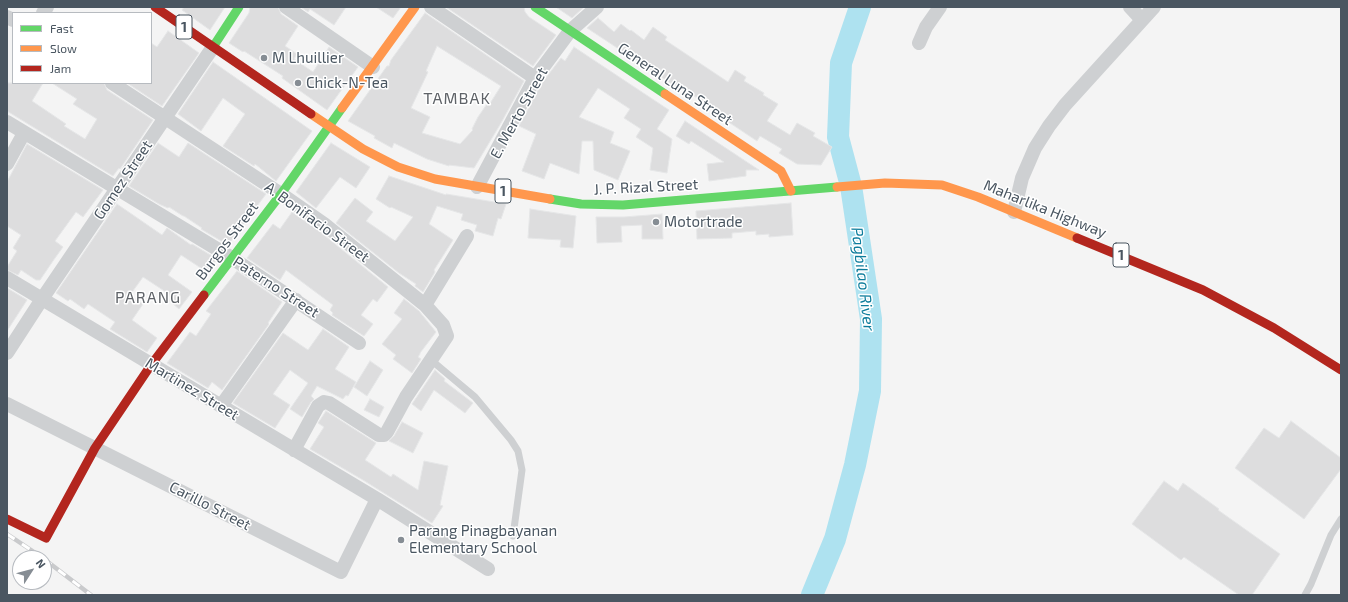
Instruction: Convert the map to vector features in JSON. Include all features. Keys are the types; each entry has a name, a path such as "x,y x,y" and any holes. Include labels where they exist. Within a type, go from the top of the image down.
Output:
{"main road":[{"name":"J. P. Rizal Street","path":"155,7 363,149 398,167 435,179 581,204 623,205 830,187"},
{"name":"Gomez Street","path":"213,47 239,7"},
{"name":"Burgos Street","path":"7,518 46,538 95,448 151,365 281,194 415,7"},
{"name":"General Luna Street","path":"535,7 780,170 791,191"},
{"name":"Maharlika Highway","path":"830,187 885,183 912,183 942,185 958,190 1203,290 1274,328 1341,370"}],"street":[{"path":"286,7 373,67"},
{"path":"432,7 536,78"},
{"name":"E. Merto Street","path":"477,187 536,78 570,31 597,7"},
{"path":"919,43 926,27 940,7"},
{"path":"1130,7 1142,20"},
{"path":"1014,212 1022,178 1035,148 1049,126 1065,105 1154,7"},
{"name":"Gomez Street","path":"7,353 213,47"},
{"name":"A. Bonifacio Street","path":"114,84 166,117 324,224 425,305 443,326 447,336 406,397 384,435 379,435 329,403 324,402 318,406 294,450"},
{"name":"Paterno Street","path":"7,122 232,258 359,343"},
{"path":"7,164 24,133"},
{"path":"425,305 467,236"},
{"name":"Martinez Street","path":"7,278 377,499 488,569"},
{"path":"221,406 296,300"},
{"name":"Carillo Street","path":"7,404 340,572 377,499"}],"lane":[{"path":"431,360 475,396 511,440 518,452 522,470 513,536"},
{"path":"1305,595 1331,535 1341,519"}],"building":[{"path":"184,7 225,7 210,30 182,10"},
{"path":"250,7 278,7 281,14 298,26 285,46 297,54 294,59 313,72 329,47 358,67 327,110 282,78 283,76 229,43 249,13"},
{"path":"301,7 346,7 334,25 310,9 308,12"},
{"path":"376,7 401,7 393,18"},
{"path":"446,7 524,7 525,12 529,17 556,35 533,66"},
{"path":"556,7 584,7 572,18"},
{"path":"425,13 524,81 474,168 449,166 427,159 394,143 392,148 374,138 375,136 348,121 387,66 389,66 391,60","holes":["437,46 501,86 489,105 487,104 478,117 472,129 473,130 460,144 422,133 430,117 411,108 428,72 426,71"]},
{"path":"598,18 614,32 621,24 644,40 653,27 667,37 665,40 728,82 735,70 746,77 744,81 764,93 763,95 778,104 767,121 790,135 797,123 815,133 813,136 832,147 821,165 797,164 779,153 782,149 760,136 757,141 712,111 713,109 687,91 679,86 678,88 587,28"},
{"path":"168,31 199,53 162,106 129,84 152,84 152,44 157,47"},
{"path":"574,47 669,110 657,129 672,139 667,173 650,170 653,148 636,137 641,129 624,118 630,109 598,88 579,117 614,132 610,143 630,151 618,180 594,170 593,141 582,141 579,174 550,163 544,179 522,171 536,134 519,126 542,83 561,58 565,61"},
{"path":"213,62 312,131 276,181 255,164 254,166 223,146 245,114 223,98 201,131 178,114"},
{"path":"7,83 42,84 32,101 66,124 64,126 85,139 97,119 73,104 77,99 54,84 104,84 107,90 153,120 120,169 119,168 113,176 7,111"},
{"path":"685,121 759,170 746,170 746,176 709,181 707,164 724,162 691,141 689,144 676,136"},
{"path":"158,143 179,157 188,143 266,194 228,245 169,207 168,208 159,204 129,186"},
{"path":"331,143 370,167 356,188 340,177 316,208 296,192"},
{"path":"27,144 103,190 83,217 76,212 55,241 63,247 40,280 36,280 21,270 18,275 7,270 7,267 17,251 13,248 21,235 7,226 7,182"},
{"path":"389,176 446,195 506,204 501,219 498,218 493,236 475,231 477,225 461,220 463,214 437,206 429,224 453,240 434,270 435,272 423,292 415,286 416,284 399,273 336,223 355,198 373,212 366,221 395,241 413,217 391,207 390,208 376,199"},
{"path":"791,203 793,235 769,237 769,234 756,235 756,231 732,233 732,238 697,239 696,211"},
{"path":"117,204 162,235 167,228 191,245 192,244 217,259 207,272 181,255 168,275 192,292 179,309 166,298 169,294 143,277 130,295 143,304 132,320 157,338 147,352 110,329 115,322 88,304 84,309 70,299 68,301 56,293"},
{"path":"530,209 576,216 573,248 560,247 561,240 528,238"},
{"path":"292,212 319,231 388,287 377,302 373,299 361,315 373,324 364,336 332,315 333,313 330,310 333,305 286,270 280,280 247,258 273,224 280,229"},
{"path":"662,214 663,239 642,239 642,225 621,226 622,242 597,243 596,217 624,217"},
{"path":"237,271 282,302 268,323 269,324 222,390 212,382 208,388 167,363 190,332 196,336 211,314 206,311"},
{"path":"7,288 27,300 7,331"},
{"path":"404,299 419,311 436,332 420,353 418,357 421,359 412,373 393,359 396,355 382,344 402,319 394,313"},
{"path":"323,329 349,347 335,369 356,382 348,396 346,395 343,399 317,386 311,396 314,399 302,417 290,409 308,383 290,370 273,394 290,405 275,428 233,403 283,333 308,350"},
{"path":"370,361 383,370 367,396 354,387"},
{"path":"435,370 445,379 444,381 473,403 465,413 434,390 421,411 412,404"},
{"path":"370,399 384,407 379,417 364,410"},
{"path":"326,411 376,443 365,460 391,477 393,474 418,490 424,461 448,466 440,505 443,506 432,523 310,449 324,427 318,423"},
{"path":"1291,421 1341,458 1341,469 1304,519 1235,468 1264,428 1279,438"},
{"path":"402,422 423,433 413,453 389,441 394,436"},
{"path":"1164,481 1178,491 1183,483 1280,554 1252,595 1239,595 1184,557 1181,560 1132,524"}],"waterway":[{"name":"Pagbilao River","path":"812,595 835,539 855,465 870,391 871,319 851,186 838,137 841,63 860,7"}],"railway":[{"path":"7,534 31,550"},
{"path":"52,565 91,595"}],"traffic: fast":[{"path":"213,47 239,7"},
{"path":"535,7 665,94"},
{"path":"204,295 281,194 342,108"},
{"path":"550,199 581,204 623,205 837,187"}],"traffic: slow":[{"path":"342,108 415,7"},
{"path":"665,94 781,171 791,191"},
{"path":"311,114 363,149 398,167 435,179 550,199"},
{"path":"837,187 885,183 942,185 978,197 1077,238"}],"traffic: jam":[{"path":"155,7 311,114"},
{"path":"1077,238 1203,290 1274,328 1341,370"},
{"path":"7,519 46,538 95,448 151,365 204,295"}],"place":[{"name":"M Lhuillier","path":"264,58"},
{"name":"Chick-N-Tea","path":"298,83"},
{"name":"Motortrade","path":"656,222"},
{"name":"Parang Pinagbayanan Elementary School","path":"401,540"}],"district":[{"name":"TAMBAK","path":"457,99"},
{"name":"PARANG","path":"148,298"}]}
